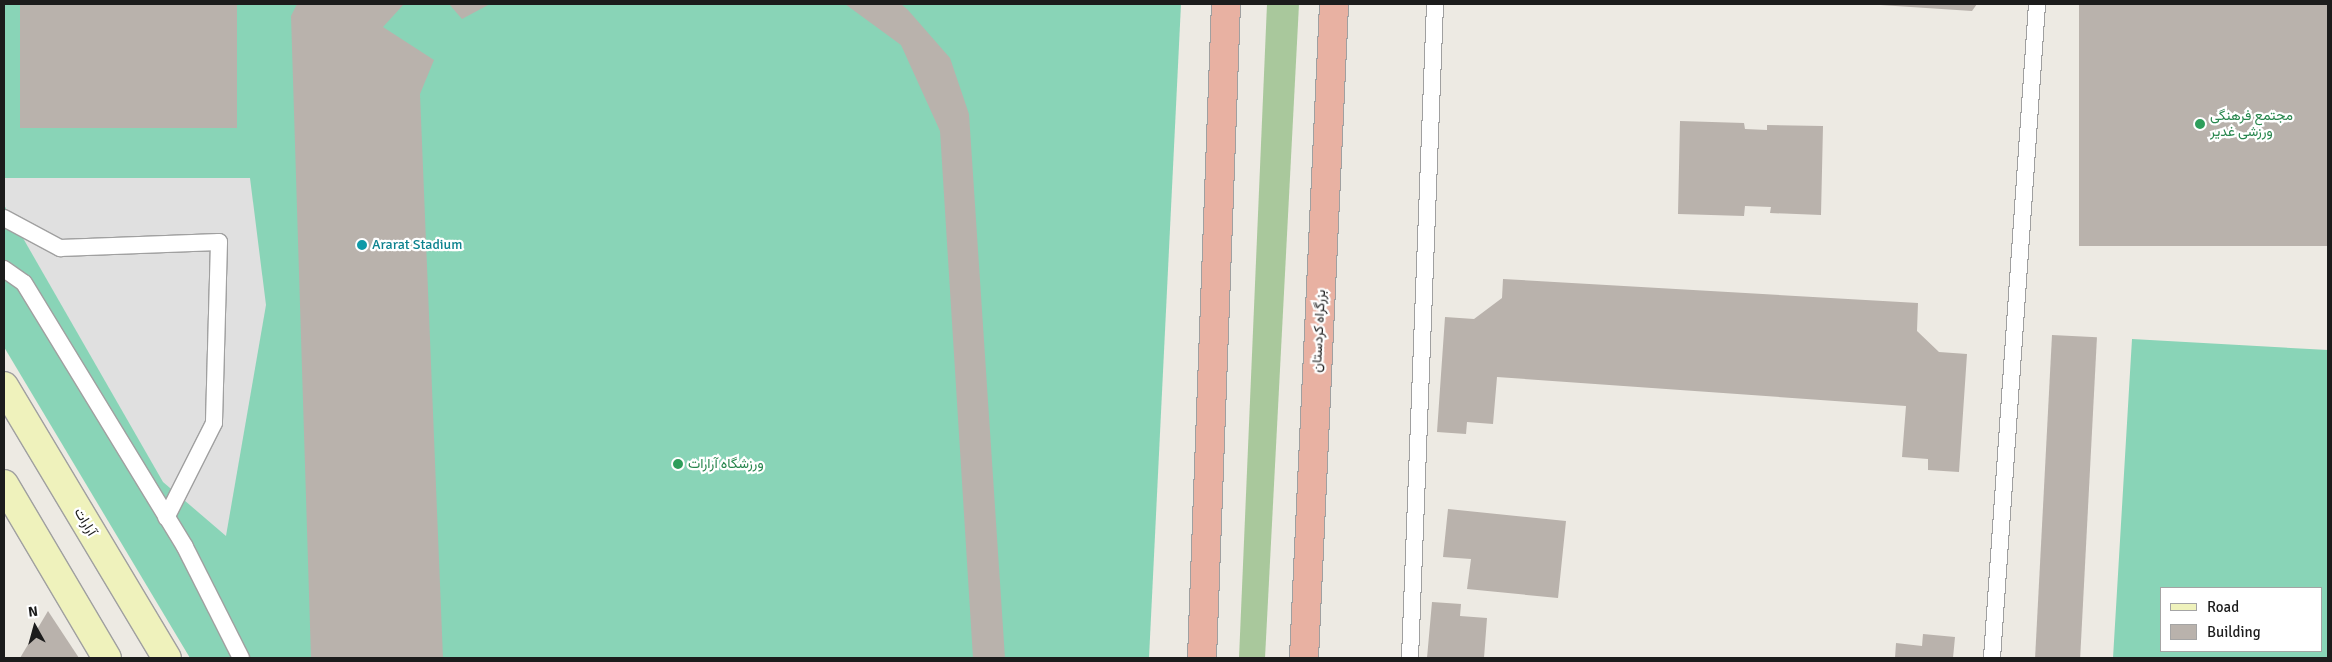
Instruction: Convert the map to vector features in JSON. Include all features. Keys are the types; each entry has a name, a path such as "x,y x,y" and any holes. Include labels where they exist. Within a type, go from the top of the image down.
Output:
{"highway":[{"path":"1202,658 1226,4"},
{"name":"بزرگراه کردستان","path":"1304,658 1334,4"}],"main road":[{"name":"آرارات","path":"4,386 167,658"},
{"path":"4,484 107,658"}],"lane":[{"path":"1410,658 1435,4"},
{"path":"1992,658 2037,4"},
{"path":"4,218 60,248 219,242 214,423 166,518"},
{"path":"4,269 24,283 166,518 217,607 241,658"}],"green space":[{"name":"ورزشگاه آرارات","path":"4,4 1181,4 1149,658 190,658 4,347"},
{"path":"1267,4 1299,4 1265,658 1239,658"},
{"path":"2132,339 2328,350 2328,658 2113,658"}],"shaded area":[{"path":"4,178 250,178 266,305 226,536 163,482 4,205"}],"building":[{"path":"20,4 237,4 237,128 20,128"},
{"name":"Ararat Stadium","path":"297,4 404,4 383,27 434,60 420,94 443,658 311,658 291,16"},
{"path":"449,4 490,4 462,19"},
{"path":"845,4 901,4 908,10 950,58 969,114 1005,658 973,658 940,131 901,45"},
{"path":"1865,4 1977,4 1972,11"},
{"name":"مجتمع فرهنگی ورزشی غدیر","path":"2079,4 2328,4 2328,246 2079,246"},
{"path":"1680,121 1744,123 1745,129 1767,130 1767,125 1823,126 1821,215 1770,213 1771,207 1745,206 1744,216 1678,214"},
{"path":"1503,279 1918,303 1917,331 1939,352 1967,354 1959,472 1928,470 1928,459 1902,457 1906,406 1497,377 1493,424 1467,422 1466,434 1437,432 1445,317 1474,319 1502,298"},
{"path":"2052,335 2097,337 2080,658 2035,658"},
{"path":"1448,509 1566,521 1558,598 1467,589 1471,559 1443,557"},
{"path":"1432,602 1461,604 1460,616 1487,618 1484,658 1427,658"},
{"path":"48,611 79,658 20,658"},
{"path":"1923,634 1955,637 1953,658 1895,658 1896,643 1922,646"}],"place":[{"name":"مجتمع فرهنگی ورزشی غدیر","path":"2200,124"},
{"name":"Ararat Stadium","path":"362,245"},
{"name":"ورزشگاه آرارات","path":"678,464"}]}
